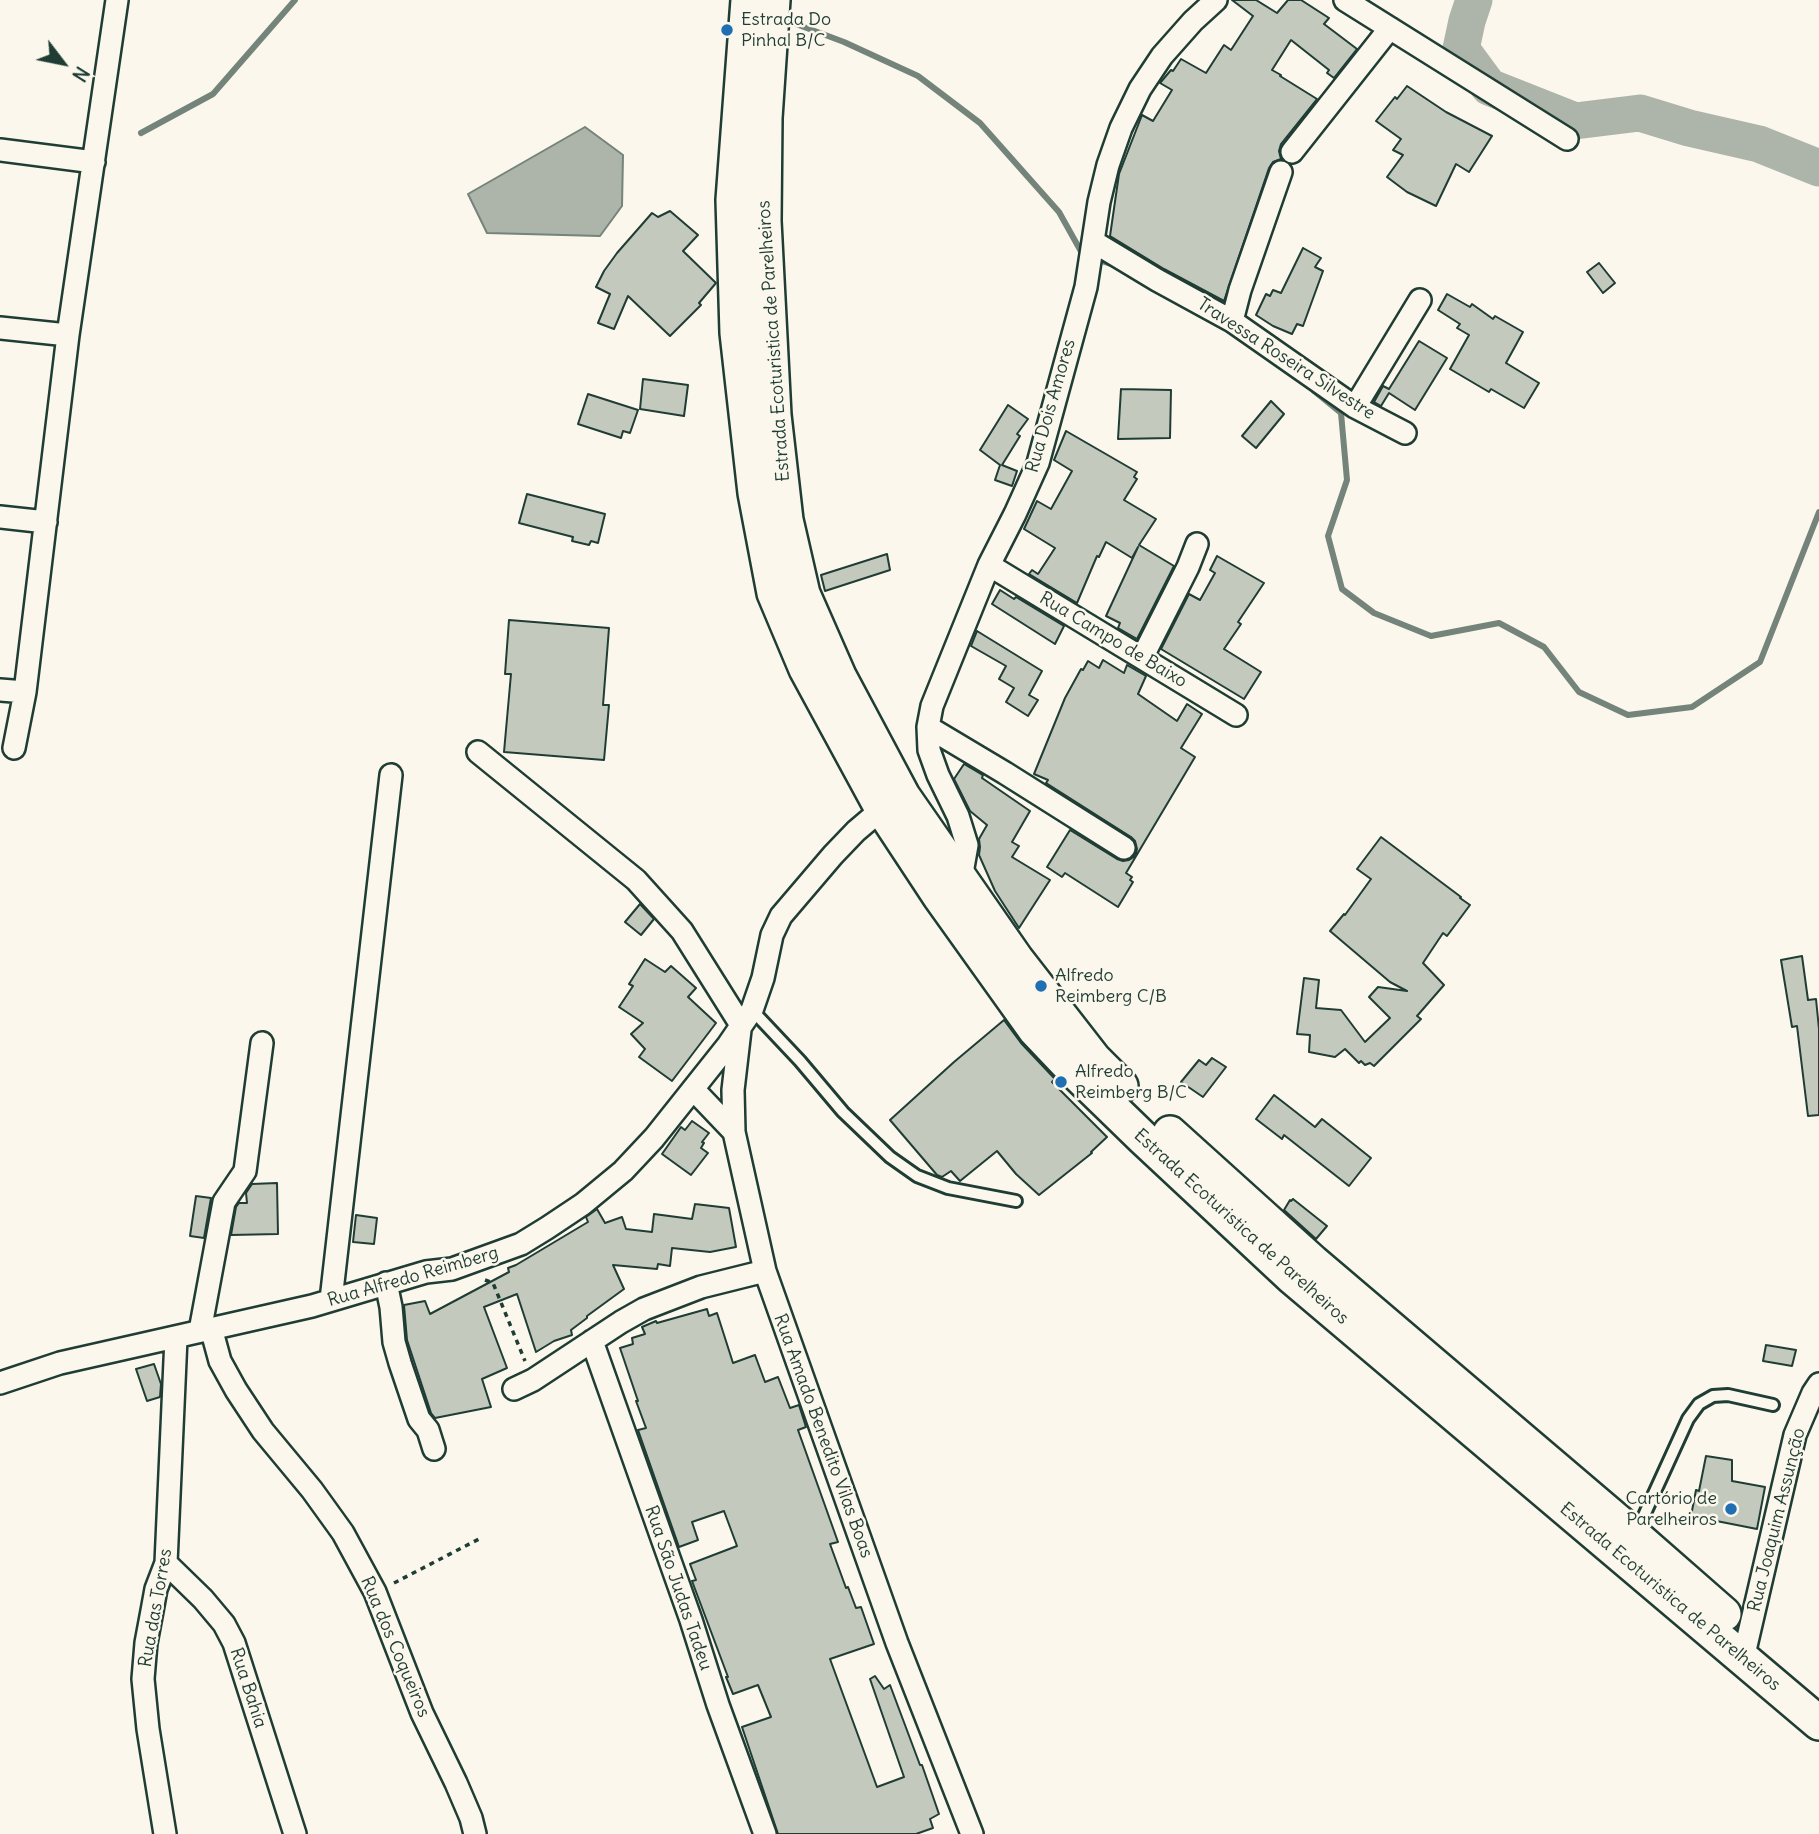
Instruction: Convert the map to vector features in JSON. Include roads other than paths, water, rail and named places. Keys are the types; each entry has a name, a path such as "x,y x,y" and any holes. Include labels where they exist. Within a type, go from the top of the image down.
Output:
{"main road":[{"name":"Estrada Ecoturistica de Parelheiros","path":"748,0 733,200 737,333 755,493 774,593 806,669 951,888 1035,1030 1108,1104 1293,1278 1590,1530 1633,1550 1746,1647 1819,1695"},
{"name":"Estrada Ecoturistica de Parelheiros","path":"774,0 765,118 764,221 775,415 786,520 803,594 813,621 893,802"},
{"name":"Estrada Ecoturistica de Parelheiros","path":"951,888 1017,960 1094,1059 1130,1095 1633,1550 1746,1647 1819,1723"}],"street":[{"path":"14,748 25,692 68,335 117,0"},
{"name":"Rua Dois Amores","path":"951,888 967,845 958,816 929,750 928,727 932,706 989,565 1038,463 1086,287 1099,202 1121,128 1135,97 1162,56 1216,0"},
{"path":"1345,0 1567,139"},
{"path":"1292,152 1390,28"},
{"path":"0,150 94,162"},
{"path":"1232,321 1240,290 1281,173"},
{"name":"Travessa Roseira Silvestre","path":"1094,242 1232,321 1355,407 1405,433"},
{"path":"1355,407 1420,300"},
{"path":"0,328 68,335"},
{"path":"0,517 46,522"},
{"path":"1142,658 1197,544"},
{"name":"Rua Campo de Baixo","path":"989,565 1236,715"},
{"path":"0,690 25,692"},
{"path":"928,727 1124,848"},
{"path":"478,752 636,880 682,931 747,1018"},
{"path":"331,1300 391,775"},
{"path":"747,1018 763,978 772,935 782,916 833,855 893,802"},
{"name":"Rua Alfredo Reimberg","path":"0,1383 60,1363 312,1307 426,1272 452,1269 521,1244 583,1204 623,1171 654,1138 747,1018"},
{"name":"Rua Amado Benedito Vilas Boas","path":"747,1018 733,1090 734,1132 765,1271 897,1643 972,1834"},
{"path":"205,1329 224,1202 245,1171 262,1043"},
{"path":"692,1089 734,1132"},
{"path":"524,1384 644,1309 701,1287 765,1271"},
{"path":"386,1283 394,1342 400,1363 415,1409 428,1430 434,1449"},
{"name":"Rua dos Coqueiros","path":"205,1329 236,1390 263,1431 312,1490 343,1533 375,1592 422,1713 456,1783 473,1826"},
{"name":"Rua das Torres","path":"165,1834 143,1679 146,1643 156,1589 166,1563 176,1338"},
{"name":"Rua São Judas Tadeu","path":"593,1341 765,1834"},
{"name":"Rua Joaquim Assunção","path":"1746,1647 1795,1435 1819,1384"},
{"name":"Rua Bahia","path":"166,1563 203,1599 224,1624 234,1643 295,1834"},
{"path":"473,1826 488,1834"}],"lane":[{"path":"747,1018 800,1061 843,1112 890,1157 917,1176 948,1188 1016,1201"},
{"path":"1633,1550 1688,1419 1699,1404 1713,1396 1728,1395 1773,1405"}],"waterway":[{"path":"141,133 213,94 295,0"},
{"path":"1474,0 1461,49 1489,87 1575,121 1640,113 1689,128 1759,144 1819,168"},
{"path":"796,24 844,42 918,76 980,123 1059,212 1083,255 1117,266"},
{"path":"1314,391 1341,413 1347,480 1328,536 1342,589 1374,613 1431,636 1499,623 1544,647 1579,692 1628,715 1692,707 1760,662 1819,512"}],"place":[{"name":"Estrada Do Pinhal B/C","path":"727,30"},
{"name":"Alfredo Reimberg C/B","path":"1041,986"},
{"name":"Alfredo Reimberg B/C","path":"1061,1082"},
{"name":"Cartório de Parelheiros","path":"1731,1509"}]}
